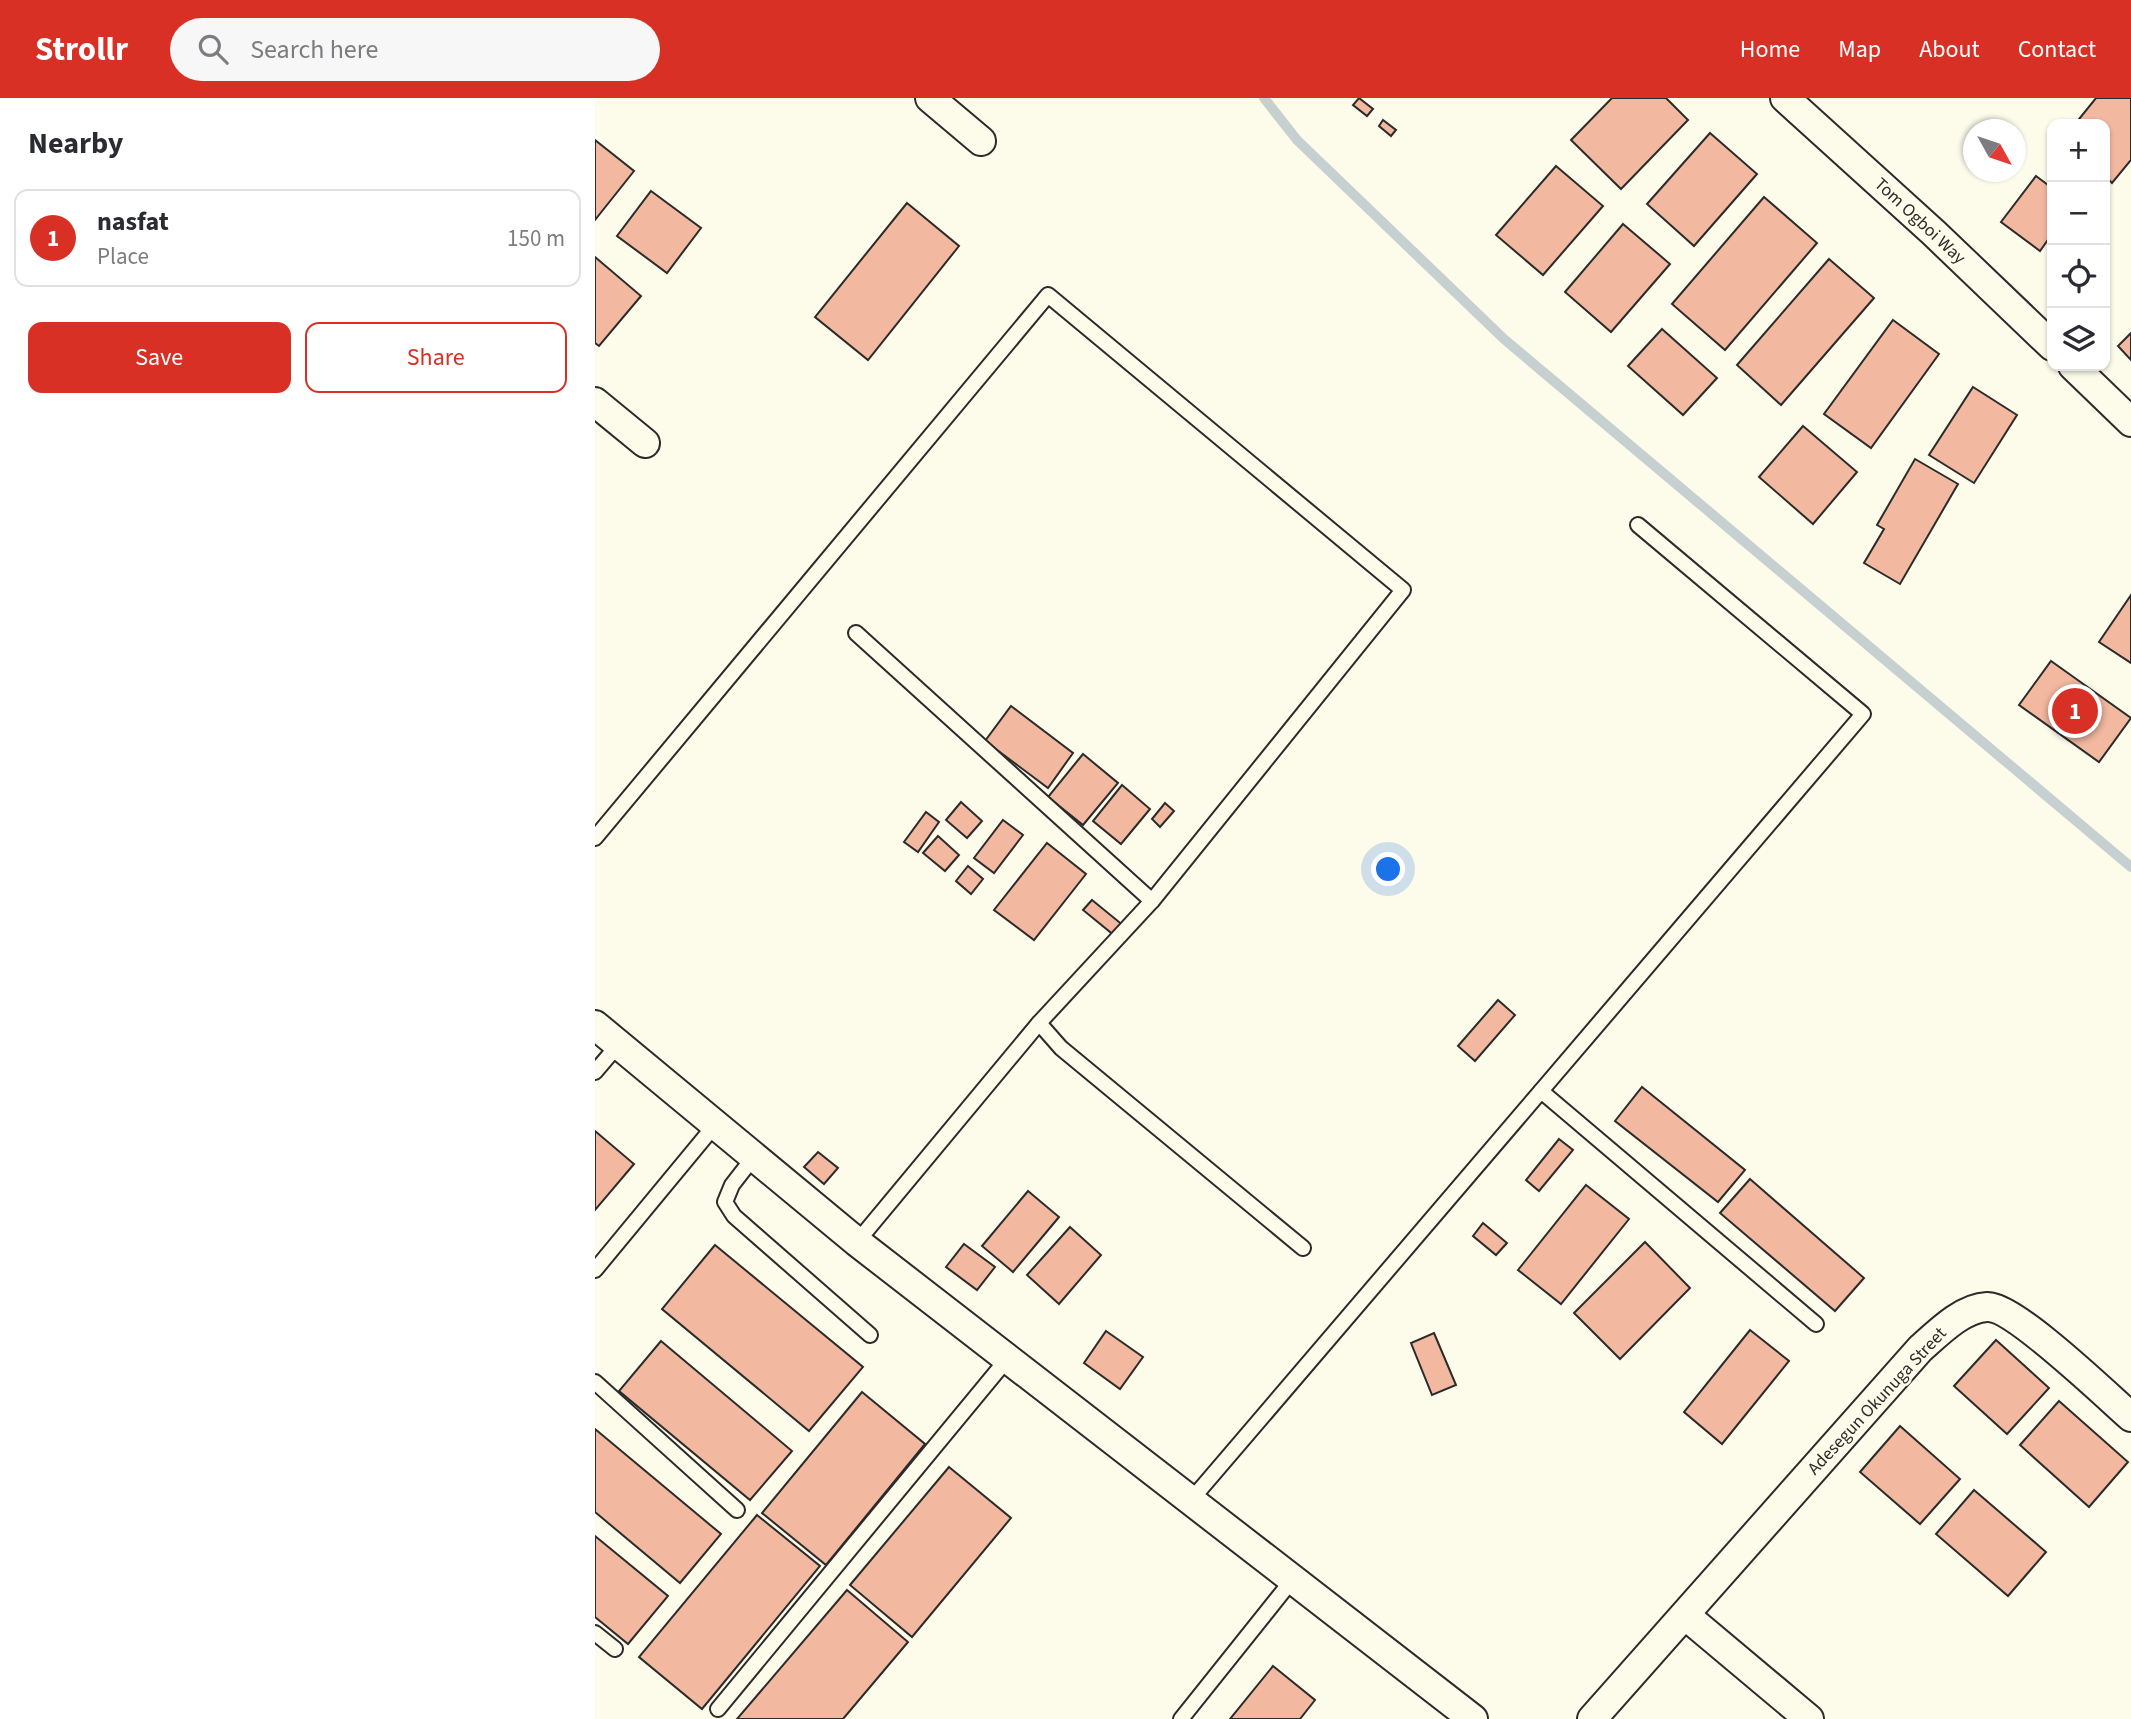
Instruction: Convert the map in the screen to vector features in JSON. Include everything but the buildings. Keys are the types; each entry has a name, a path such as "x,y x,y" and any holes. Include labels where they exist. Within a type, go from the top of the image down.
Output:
{"street":[{"path":"930,98 981,141"},
{"name":"Tom Ogboi Way","path":"1785,98 1934,233 2047,341"},
{"path":"2078,371 2131,422"},
{"path":"595,402 645,443"},
{"path":"595,1025 857,1242 1473,1719"},
{"name":"Adesegun Okunuga Street","path":"1592,1719 1920,1349 1952,1321 1987,1307 2012,1315 2131,1417"},
{"path":"1685,1615 1809,1719"}],"lane":[{"path":"595,838 1048,295 1403,590 1152,901 1039,1023 857,1242"},
{"path":"1192,1499 1863,714 1638,524"},
{"path":"856,634 1152,901"},
{"path":"1039,1023 1061,1048 1303,1248"},
{"path":"595,1072 618,1045"},
{"path":"1541,1091 1817,1324"},
{"path":"595,1270 715,1125"},
{"path":"753,1158 732,1185 725,1202 734,1216 870,1335"},
{"path":"718,1710 1008,1358"},
{"path":"595,1382 737,1510"},
{"path":"1181,1719 1293,1579"},
{"path":"595,1633 615,1649"}],"waterway":[{"path":"1264,98 1297,140 1504,339 2131,867"}],"place":[{"name":"nasfat","path":"2075,711"}]}
